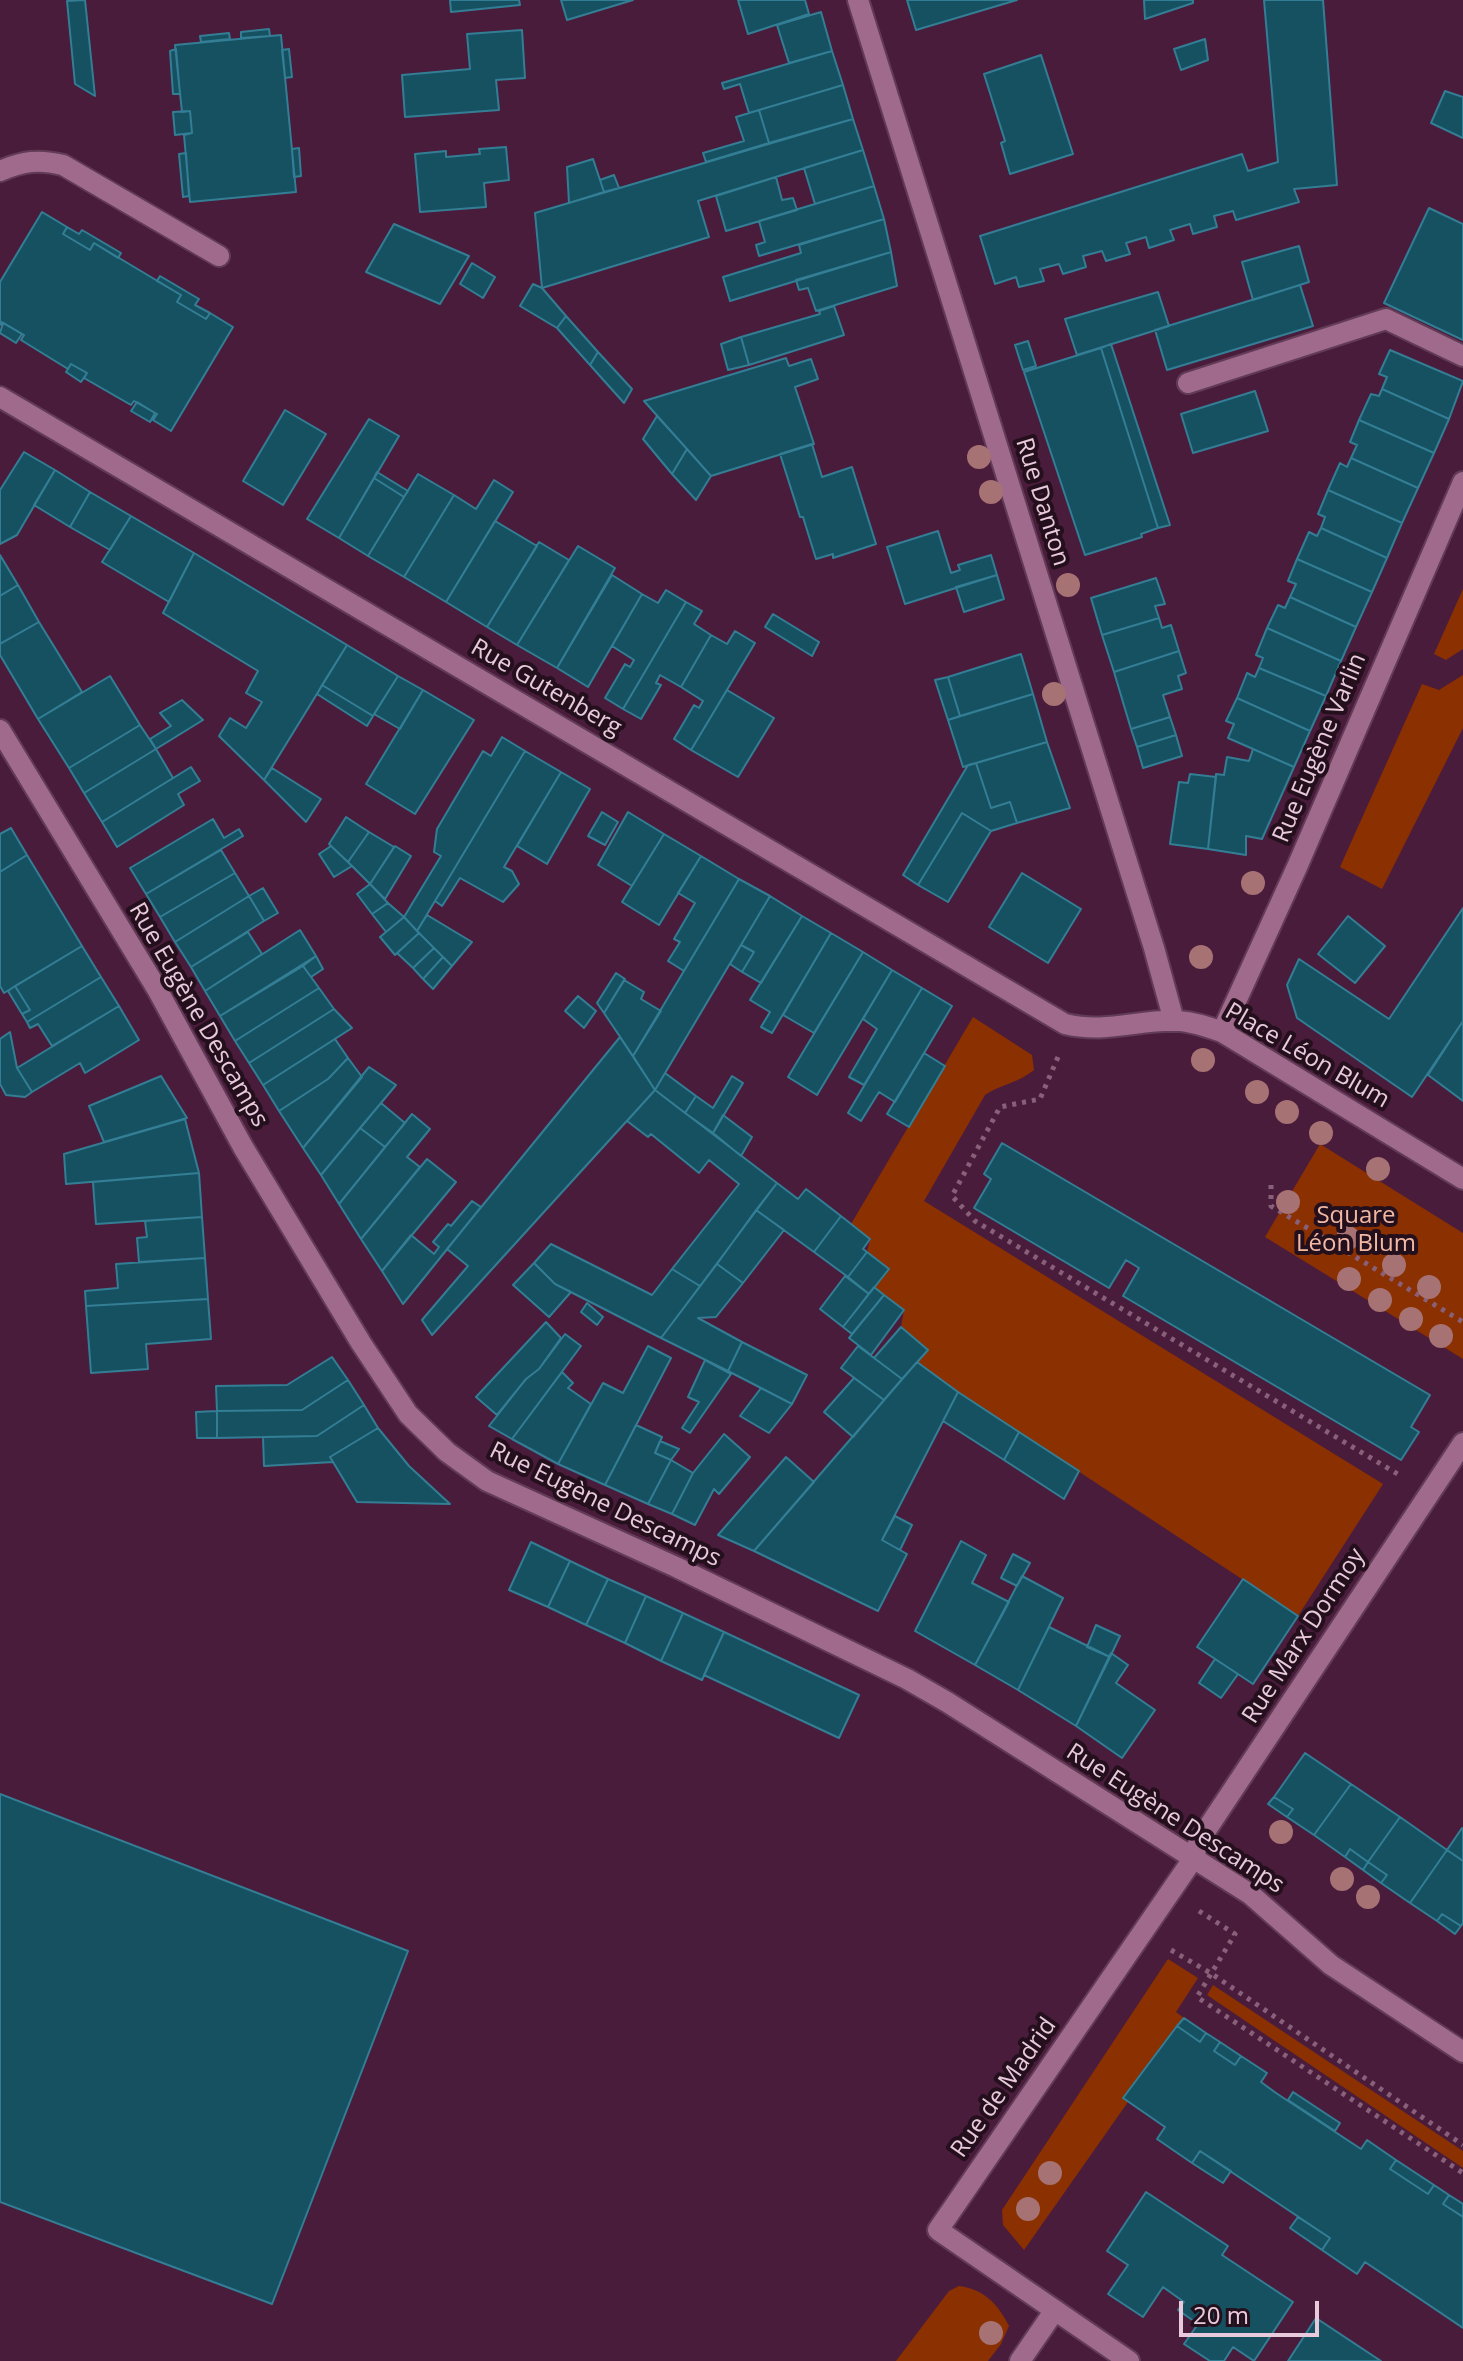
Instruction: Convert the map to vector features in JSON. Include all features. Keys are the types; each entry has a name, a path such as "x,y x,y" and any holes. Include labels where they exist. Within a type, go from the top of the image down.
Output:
{"street":[{"name":"Rue Danton","path":"858,0 1154,948 1174,1021"},
{"path":"0,171 24,161 46,160 63,165 219,256"},
{"path":"1188,383 1386,319 1463,356"},
{"name":"Rue Gutenberg","path":"0,397 1065,1024"},
{"name":"Rue Eugène Varlin","path":"1222,1032 1297,867 1463,482"},
{"name":"Rue Eugène Descamps","path":"0,730 157,989 223,1113 361,1343 408,1414 428,1434 487,1481 907,1679 947,1702 1250,1894 1331,1965 1463,2052"},
{"name":"Place Léon Blum","path":"1065,1024 1086,1029 1174,1021 1207,1026 1222,1032 1463,1179"},
{"name":"Rue Marx Dormoy","path":"1193,1859 1199,1841 1463,1443"},
{"name":"Rue de Madrid","path":"1129,2361 938,2230 1193,1859"},
{"path":"1020,2361 1055,2310"}],"path":[{"path":"1065,1024 1061,1051 1040,1099 1000,1107 952,1196 975,1221 1429,1494"},
{"path":"1271,1185 1271,1206 1463,1322"},
{"path":"1170,1893 1235,1934 1197,1997 1463,2173"},
{"path":"1154,1917 1167,1947 1212,1974 1463,2145"}],"green space":[{"path":"1463,589 1463,649 1446,660 1434,654"},
{"path":"1463,675 1463,728 1382,889 1340,867 1422,684 1439,690"},
{"path":"973,1017 1032,1055 1034,1070 985,1095 924,1201 1383,1484 1298,1616 917,1362 927,1349 901,1327 904,1310 874,1287 889,1269 867,1252 870,1239 851,1224"},
{"name":"Square Léon Blum","path":"1320,1144 1463,1233 1463,1359 1265,1237"},
{"path":"1168,1959 1198,1978 1176,2012 1184,2018 1123,2098 1128,2102 1024,2250 1003,2225 1002,2210"},
{"path":"1213,1985 1463,2151 1463,2168 1207,1995"},
{"path":"959,2286 983,2294 1000,2311 1009,2326 1001,2344 988,2361 896,2361 949,2291"}],"building":[{"path":"85,0 95,96 75,84 67,1"},
{"path":"450,0 519,0 520,5 451,12"},
{"path":"561,0 633,0 567,20"},
{"path":"738,0 805,0 809,14 748,34"},
{"path":"907,0 1017,0 916,30"},
{"path":"1144,0 1193,0 1193,3 1145,19"},
{"path":"1264,0 1323,0 1337,185 1294,189 1299,202 1236,220 1233,211 1214,216 1217,227 1193,234 1190,224 1170,230 1174,240 1149,248 1146,237 1126,243 1130,254 1106,261 1102,251 1083,256 1086,267 1063,274 1059,264 1040,269 1044,281 1019,287 1016,277 995,284 980,236 1242,154 1248,171 1278,162"},
{"path":"821,12 832,51 789,63 777,25"},
{"path":"269,29 270,36 241,38 241,32"},
{"path":"522,30 525,78 496,80 499,110 405,117 402,75 470,69 467,34"},
{"path":"229,33 230,39 201,42 200,36"},
{"path":"281,35 296,192 190,202 184,135 192,133 190,111 182,112 175,45"},
{"path":"1205,39 1208,60 1181,70 1174,49"},
{"path":"176,49 180,94 173,94 170,51"},
{"path":"289,49 292,77 285,78 282,50"},
{"path":"832,51 843,85 749,113 740,84 724,89 722,83"},
{"path":"1041,55 1073,154 1010,174 1001,143 1005,141 984,74"},
{"path":"843,85 853,119 769,143 759,110"},
{"path":"1445,91 1463,97 1463,138 1431,123"},
{"path":"759,110 769,143 706,162 703,153 744,141 736,117"},
{"path":"190,111 192,133 175,135 173,112"},
{"path":"853,119 863,150 698,201 709,237 542,288 535,213"},
{"path":"506,147 509,180 484,183 486,207 420,212 415,154 446,151 446,157 480,154 479,149"},
{"path":"299,148 301,176 294,177 292,149"},
{"path":"863,150 874,186 815,204 804,168"},
{"path":"186,153 189,196 183,197 179,154"},
{"path":"593,159 604,192 569,203 567,167"},
{"path":"614,175 619,188 604,192 600,180"},
{"path":"776,177 782,200 793,198 797,210 726,231 716,196"},
{"path":"874,186 884,219 759,256 756,245 765,242 759,221"},
{"path":"1429,208 1463,224 1463,340 1384,303"},
{"path":"42,212 67,227 63,234 90,250 94,243 181,295 177,302 206,319 210,313 233,327 171,431 153,420 157,414 134,401 131,405 84,378 87,373 71,364 68,369 21,340 24,335 2,322 0,325 0,282"},
{"path":"884,219 891,252 730,301 723,277 801,253 799,245"},
{"path":"394,224 469,256 440,304 366,272"},
{"path":"67,227 79,234 82,230 121,253 118,258 94,243 90,250 63,234"},
{"path":"1299,246 1309,282 1253,300 1242,262"},
{"path":"891,252 897,286 816,311 808,288 799,290 796,280"},
{"path":"472,263 495,277 483,298 460,284"},
{"path":"160,276 199,299 195,305 210,313 206,319 177,302 181,295 157,281"},
{"path":"533,284 542,288 566,316 557,328 520,306"},
{"path":"1300,285 1313,326 1167,370 1155,330"},
{"path":"1158,292 1169,326 1077,355 1065,319"},
{"path":"834,306 844,335 749,365 741,337 820,314 819,311"},
{"path":"566,316 598,352 590,365 557,328"},
{"path":"3,323 22,334 16,343 0,333"},
{"path":"741,337 749,365 728,370 721,344"},
{"path":"1028,341 1036,366 1023,370 1015,345"},
{"path":"1111,344 1170,525 1158,528 1101,348"},
{"path":"1101,348 1158,528 1141,534 1142,537 1085,555 1024,372"},
{"path":"1390,350 1463,381 1449,419 1382,389 1387,377 1379,374"},
{"path":"598,352 632,389 624,403 590,365"},
{"path":"786,358 789,366 811,359 818,379 795,387 814,444 711,476 644,401"},
{"path":"71,364 87,373 81,382 66,372"},
{"path":"1382,389 1449,419 1434,453 1359,420 1371,394 1379,396"},
{"path":"1255,391 1268,431 1193,453 1181,414"},
{"path":"137,402 155,413 150,422 131,411"},
{"path":"285,410 326,434 283,505 243,481"},
{"path":"657,416 687,449 672,474 643,439"},
{"path":"369,419 399,436 339,538 307,519"},
{"path":"1359,420 1434,453 1418,488 1351,458 1357,445 1350,442"},
{"path":"812,444 822,477 852,467 876,544 833,558 833,554 816,559 780,454"},
{"path":"687,449 711,476 696,500 672,474"},
{"path":"24,452 55,470 17,535 0,544 0,490"},
{"path":"1351,458 1418,488 1402,523 1328,490 1340,463 1347,467"},
{"path":"55,470 90,492 70,527 34,505"},
{"path":"377,472 408,491 404,497 374,478"},
{"path":"418,474 454,495 404,577 368,556"},
{"path":"374,478 404,497 368,556 339,538"},
{"path":"494,480 513,492 446,602 404,577 454,495 476,509"},
{"path":"1328,490 1402,523 1387,558 1321,528 1325,517 1318,514"},
{"path":"90,492 131,516 110,550 70,527"},
{"path":"131,516 194,553 169,602 102,562"},
{"path":"495,521 537,546 487,627 446,602"},
{"path":"1321,528 1387,558 1372,592 1297,559 1309,532 1317,536"},
{"path":"938,531 951,573 960,570 958,565 991,555 997,575 905,604 887,547"},
{"path":"539,542 569,560 517,645 487,627"},
{"path":"578,546 615,568 557,668 517,645"},
{"path":"194,553 347,645 264,780 219,736 230,718 246,728 262,702 246,693 258,671 163,613"},
{"path":"0,555 18,585 0,596"},
{"path":"1297,559 1372,592 1356,627 1290,597 1296,584 1288,581"},
{"path":"612,575 642,594 588,687 557,668"},
{"path":"997,575 1004,599 964,612 956,587"},
{"path":"1156,578 1165,604 1155,606 1159,618 1102,635 1091,598"},
{"path":"18,585 39,622 0,644 0,596"},
{"path":"666,590 686,602 623,709 605,698 625,664 630,667 634,660 612,646 642,594 658,603"},
{"path":"1290,597 1356,627 1341,661 1267,628 1278,605 1285,608"},
{"path":"686,602 702,611 694,624 711,635 681,687 660,675 656,683 661,685 641,719 623,709"},
{"path":"773,614 819,642 812,656 765,627"},
{"path":"1159,618 1162,628 1171,625 1179,651 1114,672 1102,635"},
{"path":"39,622 82,692 38,719 0,655 0,644"},
{"path":"1267,628 1341,661 1326,696 1259,668 1263,658 1256,655"},
{"path":"735,631 755,643 691,750 674,739 694,705 699,708 703,701 681,687 711,635 727,644"},
{"path":"347,645 398,676 373,716 322,685"},
{"path":"1179,651 1186,673 1178,676 1182,689 1163,695 1170,717 1131,729 1114,672"},
{"path":"1021,654 1033,694 960,716 948,677"},
{"path":"1259,668 1326,696 1310,731 1237,698 1247,673 1255,677"},
{"path":"110,676 140,725 69,768 38,719"},
{"path":"398,676 423,690 400,729 374,714"},
{"path":"948,677 960,716 948,720 935,680"},
{"path":"322,685 373,716 367,726 317,694"},
{"path":"423,690 474,720 415,814 366,784"},
{"path":"727,690 774,718 738,777 691,750"},
{"path":"1033,694 1047,742 963,767 948,720"},
{"path":"1237,698 1310,731 1294,767 1228,738 1234,724 1226,721"},
{"path":"182,700 203,720 156,749 150,739 171,726 160,713"},
{"path":"1170,717 1176,735 1137,747 1131,729"},
{"path":"140,725 156,749 84,793 69,768"},
{"path":"1176,735 1182,756 1143,768 1137,747"},
{"path":"502,737 525,751 417,931 404,917 441,856 434,852 437,829 483,751 491,756"},
{"path":"1047,742 1070,808 1017,823 1010,802 991,808 976,763"},
{"path":"156,749 173,778 102,822 84,793"},
{"path":"1253,749 1294,767 1262,839 1246,836 1246,855 1208,849 1216,774 1224,775 1227,757 1249,761"},
{"path":"525,751 561,772 504,867 512,871 519,884 503,902 460,878 442,906 435,901"},
{"path":"976,763 991,808 1010,802 1017,823 991,831 962,813 918,885 903,875 968,765"},
{"path":"191,767 200,781 178,794 184,805 117,847 102,822"},
{"path":"272,768 321,799 306,822 264,780"},
{"path":"561,772 590,789 547,864 517,846"},
{"path":"1190,774 1216,777 1208,849 1170,844 1179,782 1188,783"},
{"path":"602,812 618,822 605,845 588,836"},
{"path":"628,812 664,834 632,886 598,865"},
{"path":"962,813 991,831 948,902 918,885"},
{"path":"346,817 369,832 348,862 329,844"},
{"path":"213,819 224,838 239,829 243,836 146,894 130,868"},
{"path":"11,828 27,855 0,872 0,834"},
{"path":"369,832 394,847 370,884 348,862"},
{"path":"664,834 701,856 659,925 622,902"},
{"path":"331,846 352,866 334,877 319,854"},
{"path":"395,846 411,856 385,899 370,884"},
{"path":"221,850 235,873 160,917 146,894"},
{"path":"27,855 82,946 4,993 0,986 0,872"},
{"path":"701,856 739,879 684,971 668,961 680,942 674,939 695,903 678,893"},
{"path":"235,873 249,896 175,942 160,917"},
{"path":"1022,873 1081,909 1048,963 989,927"},
{"path":"739,879 770,896 655,1090 633,1056"},
{"path":"370,884 388,903 372,914 357,894"},
{"path":"263,888 278,913 264,921 249,896"},
{"path":"249,896 264,921 191,967 175,942"},
{"path":"770,896 802,916 761,983 742,972 754,952 741,945"},
{"path":"388,903 404,917 386,932 372,914"},
{"path":"1463,908 1463,1021 1412,1097 1297,1018 1287,985 1299,959 1389,1019"},
{"path":"427,915 472,942 452,966 417,931"},
{"path":"802,916 831,933 772,1033 761,1027 770,1012 750,1000"},
{"path":"1348,916 1385,946 1355,983 1318,954"},
{"path":"404,917 419,933 395,955 380,937"},
{"path":"300,930 316,956 220,1016 205,991"},
{"path":"248,932 262,954 205,991 191,967"},
{"path":"419,933 434,948 413,968 397,953"},
{"path":"831,933 863,952 814,1033 783,1015"},
{"path":"741,945 754,952 742,972 730,964"},
{"path":"82,946 101,977 27,1022 22,1014 30,1010 15,986"},
{"path":"434,948 443,957 423,979 413,968"},
{"path":"863,952 892,970 817,1095 788,1077"},
{"path":"316,956 323,969 311,977 303,966"},
{"path":"443,957 452,966 433,989 423,979"},
{"path":"303,966 319,988 235,1041 220,1016"},
{"path":"892,970 922,988 864,1085 849,1077 877,1029 863,1019"},
{"path":"616,973 625,979 604,1013 597,1003"},
{"path":"101,977 119,1006 52,1046 38,1024 30,1028 27,1022"},
{"path":"624,980 644,992 641,999 661,1011 633,1056 604,1013"},
{"path":"15,986 30,1010 22,1014 8,991"},
{"path":"319,988 334,1009 249,1063 235,1041"},
{"path":"922,988 952,1006 895,1102 879,1092 861,1121 848,1113"},
{"path":"578,996 596,1011 584,1028 565,1011"},
{"path":"119,1006 139,1040 85,1073 80,1063 32,1092 17,1068"},
{"path":"334,1009 352,1028 263,1085 249,1063"},
{"path":"1463,1021 1463,1101 1428,1075"},
{"path":"10,1032 17,1068 32,1092 25,1097 6,1095 0,1084 0,1039"},
{"path":"620,1037 655,1090 432,1335 422,1320 468,1266 447,1249"},
{"path":"335,1039 348,1058 328,1079 279,1111 263,1085"},
{"path":"924,1053 945,1066 909,1127 887,1114"},
{"path":"348,1058 362,1077 303,1148 279,1111 328,1079"},
{"path":"369,1067 396,1085 321,1175 303,1148"},
{"path":"665,1073 696,1096 685,1113 655,1090"},
{"path":"161,1076 187,1118 104,1142 89,1106"},
{"path":"732,1076 743,1083 713,1133 685,1113 696,1096 713,1108"},
{"path":"655,1090 777,1183 700,1286 672,1269 739,1184 709,1160 699,1173 651,1134 648,1137 627,1121"},
{"path":"381,1103 405,1123 385,1147 360,1128"},
{"path":"412,1114 430,1129 407,1157 420,1167 361,1239 339,1204"},
{"path":"723,1115 752,1137 741,1156 713,1133"},
{"path":"185,1119 199,1173 66,1184 64,1154"},
{"path":"360,1128 385,1147 339,1204 321,1175"},
{"path":"1002,1143 1430,1395 1411,1427 1419,1432 1401,1460 1123,1296 1139,1268 1126,1260 1109,1288 974,1208 991,1179 984,1174"},
{"path":"427,1159 456,1182 382,1271 361,1239"},
{"path":"199,1173 202,1217 96,1224 93,1182"},
{"path":"777,1183 798,1199 806,1189 841,1216 814,1252 756,1210"},
{"path":"472,1201 481,1207 403,1304 382,1271 411,1235 434,1254 439,1247 433,1242"},
{"path":"756,1210 784,1230 743,1283 717,1264"},
{"path":"841,1216 870,1239 863,1249 867,1252 848,1277 814,1252"},
{"path":"202,1217 205,1258 139,1262 137,1238 147,1237 145,1221"},
{"path":"551,1244 652,1295 672,1269 700,1286 661,1338 555,1284 534,1263"},
{"path":"867,1252 889,1269 869,1294 848,1277"},
{"path":"205,1258 208,1299 86,1306 85,1291 118,1288 116,1264"},
{"path":"534,1263 555,1284 571,1292 549,1317 513,1285"},
{"path":"717,1264 743,1283 716,1317 698,1318 742,1342 728,1371 661,1338"},
{"path":"845,1276 869,1294 843,1327 820,1309"},
{"path":"874,1287 884,1295 852,1334 843,1327"},
{"path":"884,1295 904,1310 871,1355 849,1338"},
{"path":"208,1299 211,1339 146,1344 148,1369 91,1373 86,1306"},
{"path":"587,1303 603,1317 597,1325 581,1312"},
{"path":"546,1322 561,1338 539,1369 526,1379 497,1415 476,1397"},
{"path":"901,1327 928,1350 902,1379 874,1358"},
{"path":"565,1334 581,1346 512,1439 489,1426 526,1379 539,1369"},
{"path":"742,1342 807,1375 792,1404 728,1371"},
{"path":"648,1346 671,1358 605,1485 558,1464 603,1383 623,1393"},
{"path":"858,1346 902,1379 884,1400 841,1368"},
{"path":"332,1357 348,1380 302,1410 217,1411 216,1386 287,1385"},
{"path":"705,1360 731,1374 690,1433 682,1428 699,1402 688,1397"},
{"path":"917,1362 958,1392 882,1540 907,1554 878,1611 754,1551"},
{"path":"562,1372 573,1383 568,1388 591,1404 558,1464 512,1439"},
{"path":"854,1378 884,1400 853,1437 824,1412"},
{"path":"348,1380 364,1405 317,1436 217,1438 217,1411 302,1410"},
{"path":"761,1388 792,1404 769,1433 740,1416"},
{"path":"958,1392 1019,1432 1004,1460 943,1421"},
{"path":"364,1405 378,1428 330,1457 333,1462 264,1466 263,1437 317,1436"},
{"path":"217,1411 217,1438 197,1438 196,1412"},
{"path":"636,1425 662,1437 655,1453 671,1460 648,1504 605,1485"},
{"path":"378,1428 409,1466 450,1504 357,1502 330,1457"},
{"path":"1019,1432 1079,1471 1064,1499 1004,1460"},
{"path":"724,1434 750,1457 719,1494 714,1489 695,1525 672,1514 693,1473"},
{"path":"660,1441 679,1449 671,1460 655,1453"},
{"path":"786,1457 814,1482 754,1551 718,1535"},
{"path":"671,1460 693,1473 672,1514 648,1504"},
{"path":"895,1516 912,1525 900,1550 882,1540"},
{"path":"961,1541 986,1555 972,1583 1009,1602 975,1665 915,1631"},
{"path":"531,1542 570,1561 548,1607 509,1590"},
{"path":"1013,1554 1030,1563 1017,1586 1001,1578"},
{"path":"570,1561 608,1579 586,1625 548,1607"},
{"path":"1022,1576 1063,1598 1018,1690 975,1665"},
{"path":"608,1579 646,1596 625,1643 586,1625"},
{"path":"1243,1579 1298,1616 1253,1684 1197,1647"},
{"path":"646,1596 683,1613 661,1661 625,1643"},
{"path":"683,1613 724,1632 702,1680 661,1661"},
{"path":"1096,1625 1120,1636 1110,1657 1087,1647"},
{"path":"1049,1627 1110,1657 1076,1726 1018,1690"},
{"path":"724,1632 859,1695 839,1738 704,1675"},
{"path":"1111,1653 1128,1665 1116,1683 1155,1710 1122,1758 1076,1726"},
{"path":"1215,1659 1238,1674 1221,1698 1199,1683"},
{"path":"1305,1753 1351,1784 1314,1835 1287,1817 1293,1809 1274,1797"},
{"path":"1351,1784 1400,1817 1368,1862 1350,1849 1345,1857 1314,1835"},
{"path":"0,1794 408,1951 272,2304 0,2202"},
{"path":"1274,1797 1293,1809 1287,1817 1268,1804"},
{"path":"1400,1817 1447,1850 1410,1903 1381,1883 1387,1875 1368,1862"},
{"path":"1463,1829 1463,1861 1447,1850"},
{"path":"1350,1849 1368,1862 1363,1870 1345,1857"},
{"path":"1447,1850 1463,1861 1461,1926 1442,1914 1437,1921 1410,1903"},
{"path":"1368,1862 1387,1875 1381,1883 1363,1870"},
{"path":"1442,1914 1461,1926 1455,1934 1437,1921"},
{"path":"1184,2018 1206,2033 1200,2042 1177,2026"},
{"path":"1177,2026 1200,2042 1206,2033 1220,2042 1214,2051 1235,2065 1241,2056 1267,2073 1261,2082 1361,2149 1367,2140 1396,2160 1390,2169 1428,2194 1434,2185 1449,2195 1443,2204 1463,2217 1463,2328 1365,2262 1357,2274 1322,2250 1330,2238 1200,2151 1192,2163 1157,2139 1165,2127 1123,2098"},
{"path":"1220,2042 1241,2056 1235,2065 1214,2051"},
{"path":"1293,2092 1340,2123 1335,2131 1288,2100"},
{"path":"1200,2151 1231,2171 1223,2183 1192,2163"},
{"path":"1396,2160 1434,2185 1428,2194 1390,2169"},
{"path":"1146,2192 1228,2246 1222,2255 1293,2302 1254,2361 1233,2347 1224,2361 1210,2361 1184,2344 1198,2324 1178,2310 1184,2302 1163,2287 1143,2317 1108,2294 1128,2265 1107,2251"},
{"path":"1449,2195 1463,2204 1463,2217 1443,2204"},
{"path":"1298,2217 1330,2238 1322,2250 1290,2228"},
{"path":"1316,2318 1381,2361 1288,2361"}]}
